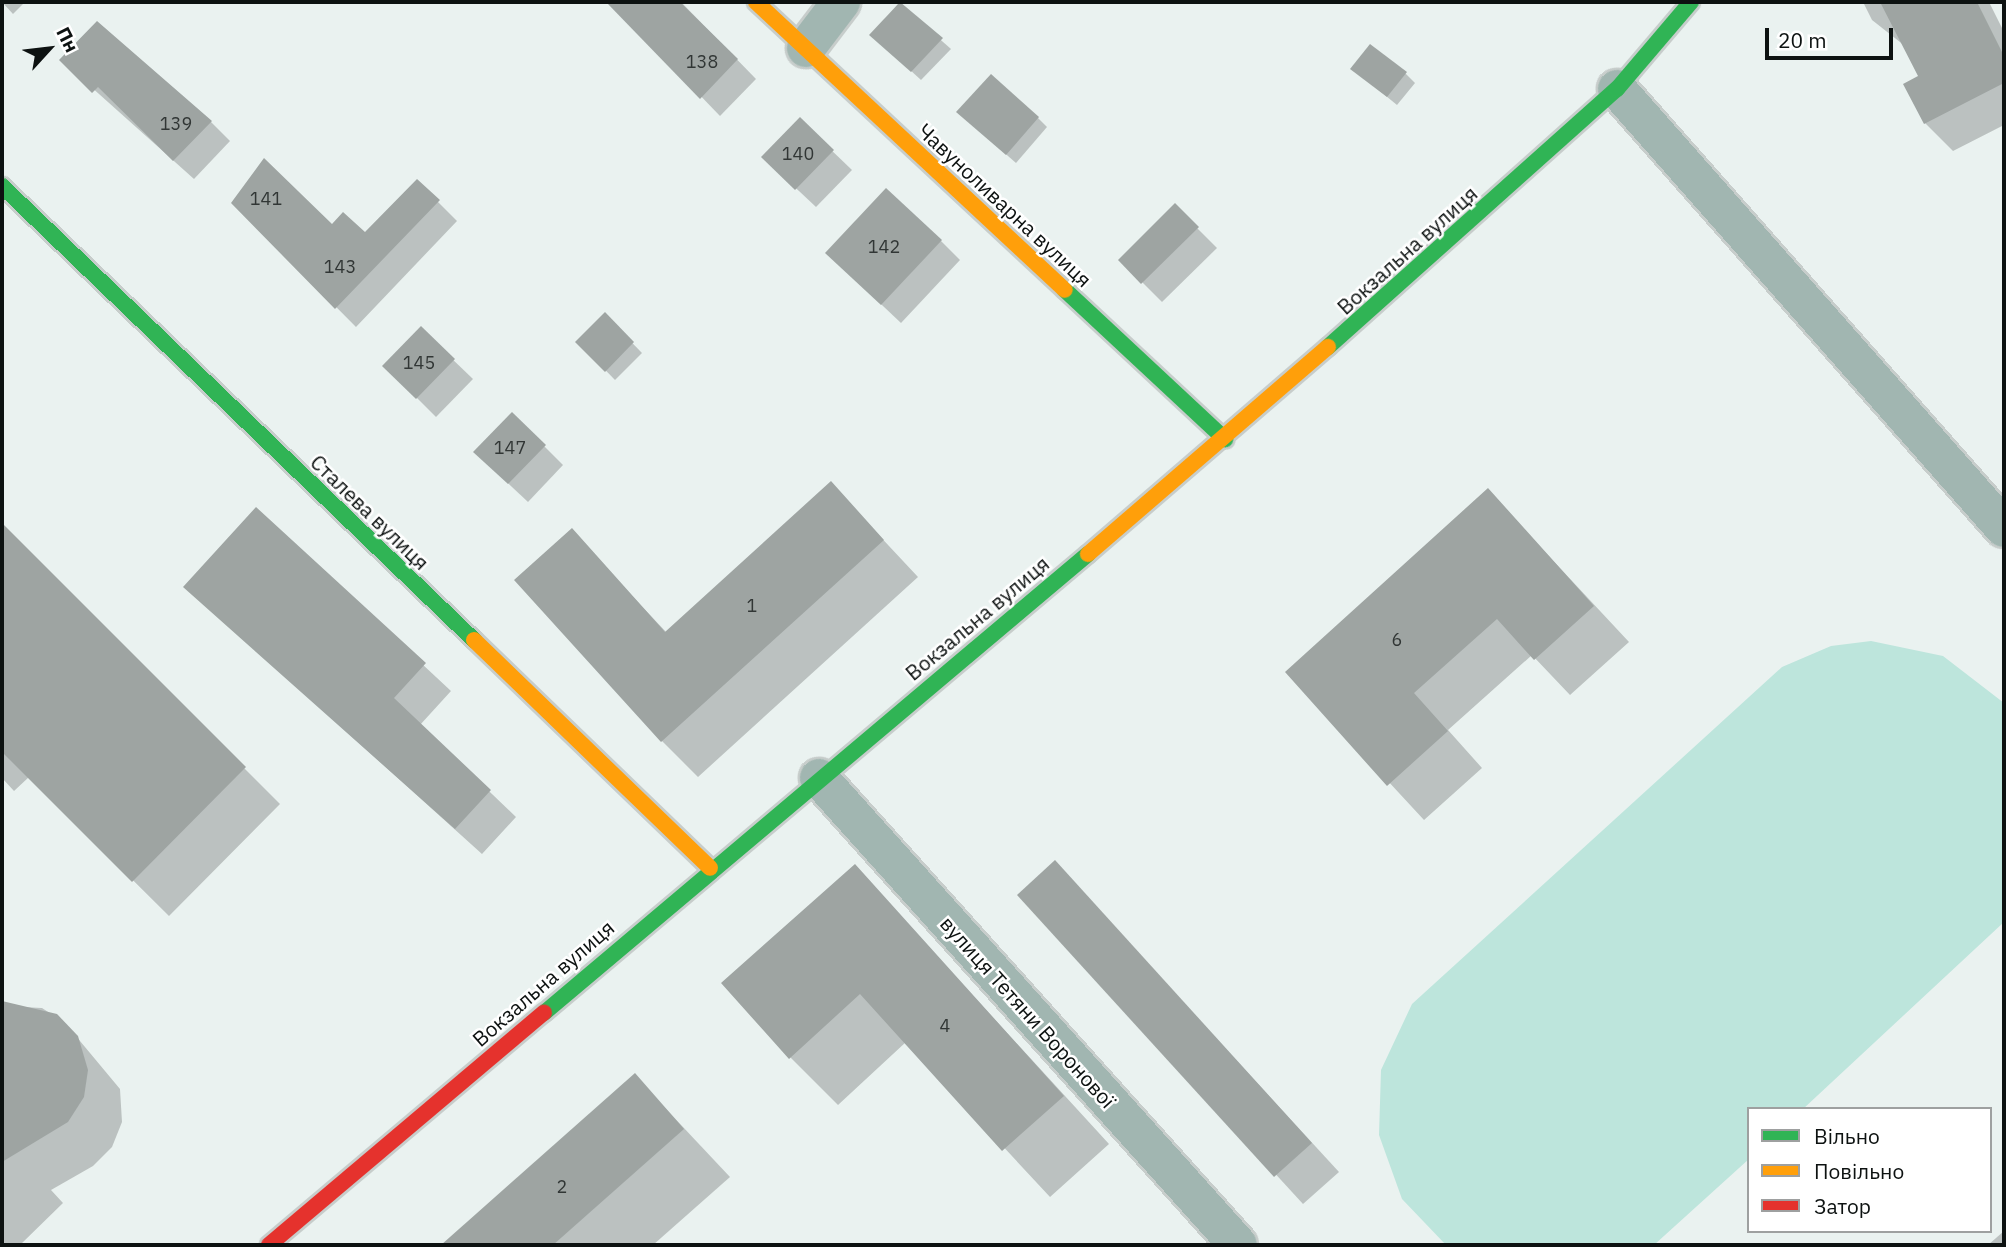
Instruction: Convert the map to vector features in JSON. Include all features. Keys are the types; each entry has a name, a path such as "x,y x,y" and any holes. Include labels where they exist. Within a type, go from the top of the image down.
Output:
{"street":[{"name":"Чавуноливарна вулиця","path":"756,2 1225,439"},
{"path":"806,48 841,2"},
{"name":"Вокзальна вулиця","path":"269,1245 710,868 1225,439 1617,89 1691,2"},
{"path":"1617,89 2004,528"},
{"name":"Сталева вулиця","path":"2,186 710,868"},
{"name":"вулиця Тетяни Воронової","path":"819,778 1238,1245"}],"green space":[{"path":"1871,641 1943,656 2004,703 2004,922 1805,1107 1747,1107 1747,1161 1654,1245 1446,1245 1402,1199 1379,1135 1381,1070 1412,1004 1782,667 1831,646"}],"building":[{"path":"606,2 680,2 738,59 700,99"},
{"path":"900,2 943,38 911,72 869,35"},
{"path":"1880,2 1977,2 2004,56 2004,83 1924,124 1903,84 1918,76"},
{"path":"97,21 212,121 173,161 98,87 92,93 59,60"},
{"path":"1370,44 1407,72 1387,97 1350,69"},
{"path":"991,74 1039,117 1006,155 956,112"},
{"path":"800,117 834,150 795,190 761,157"},
{"path":"264,158 332,224 343,212 365,232 417,179 440,200 335,309 231,203"},
{"path":"886,188 942,240 881,305 825,253"},
{"path":"1175,203 1199,227 1141,284 1118,260"},
{"path":"605,312 634,342 605,372 575,342"},
{"path":"421,326 455,359 416,399 382,366"},
{"path":"512,412 546,445 508,484 473,452"},
{"path":"831,481 884,540 661,742 514,580 572,528 665,632"},
{"path":"1488,488 1594,606 1534,660 1497,619 1414,693 1448,731 1387,786 1285,672"},
{"path":"256,507 426,663 394,698 491,790 455,829 183,587"},
{"path":"2,523 246,767 132,882 2,752"},
{"path":"1055,860 1312,1143 1274,1177 1017,895"},
{"path":"855,864 1064,1096 1002,1151 860,994 789,1059 721,983"},
{"path":"2,1001 57,1014 78,1036 88,1070 84,1097 68,1122 2,1162"},
{"path":"635,1073 684,1129 553,1245 441,1245"}],"traffic: fast":[{"path":"1328,347 1617,89 1691,2"},
{"path":"2,186 474,640"},
{"path":"1065,290 1225,439"},
{"path":"544,1013 1088,554"}],"traffic: slow":[{"path":"756,2 1065,290"},
{"path":"1088,554 1328,347"},
{"path":"474,640 710,868"}],"traffic: jam":[{"path":"269,1245 544,1013"}]}
